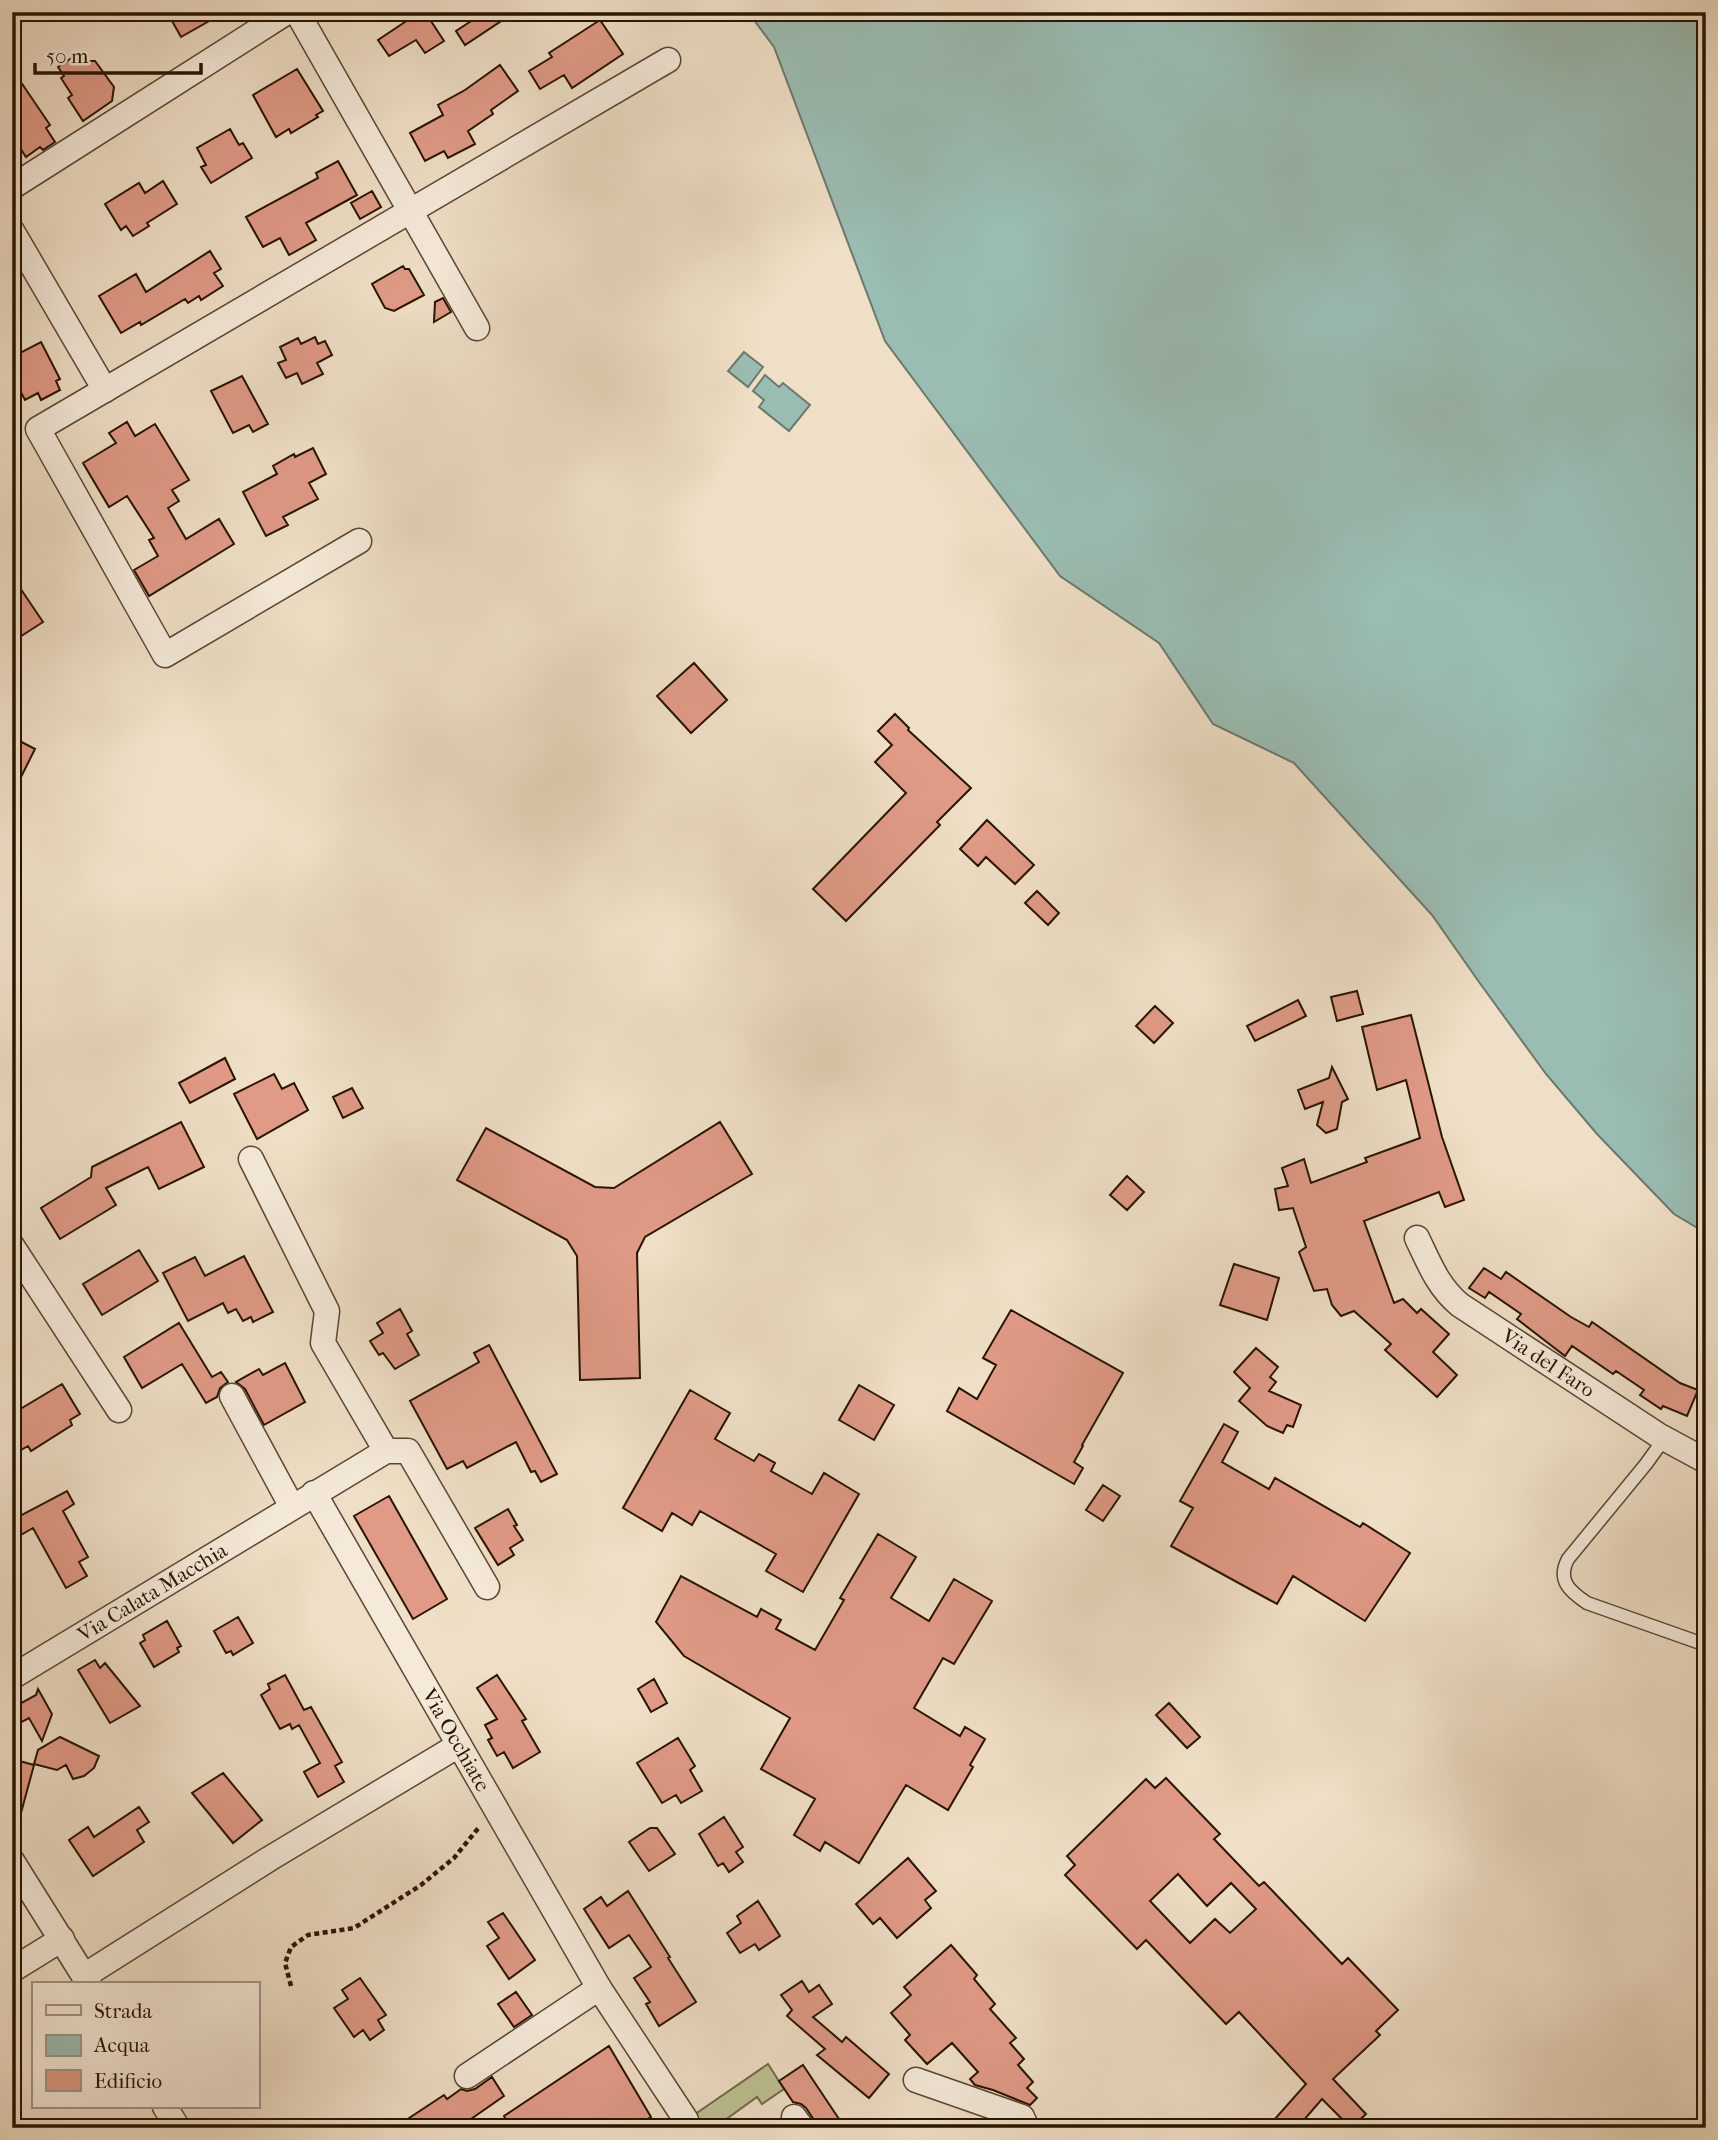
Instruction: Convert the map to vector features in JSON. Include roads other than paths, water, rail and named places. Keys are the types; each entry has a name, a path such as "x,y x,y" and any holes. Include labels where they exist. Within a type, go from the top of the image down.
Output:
{"street":[{"path":"12,187 287,12"},
{"path":"297,12 477,328"},
{"path":"359,541 165,655 38,429 668,60"},
{"path":"12,231 105,390"},
{"path":"251,1159 327,1311 323,1343 386,1451 408,1451 487,1587"},
{"name":"Via del Faro","path":"1417,1238 1439,1284 1448,1295 1664,1439 1706,1461"},
{"path":"12,1246 119,1410"},
{"path":"232,1396 292,1507"},
{"name":"Via Calata Macchia","path":"12,1677 386,1451"},
{"name":"Via Occhiate","path":"314,1493 598,1988 686,2120"},
{"path":"12,1861 87,1980 269,1859 459,1745"},
{"path":"12,1970 62,1939"},
{"path":"467,2076 598,1988"},
{"path":"916,2080 1022,2117 1027,2128"},
{"path":"166,2108 178,2128"}],"lane":[{"path":"1664,1439 1567,1559 1563,1577 1576,1596 1587,1603 1706,1645"}],"water":[{"path":"748,12 1706,12 1706,1233 1674,1214 1597,1134 1546,1074 1432,915 1294,763 1213,724 1159,643 1060,576 885,341 774,47"},
{"path":"744,352 763,367 748,387 728,371"},
{"path":"765,375 779,387 783,383 810,405 789,431 759,407 764,400 753,391"}]}
